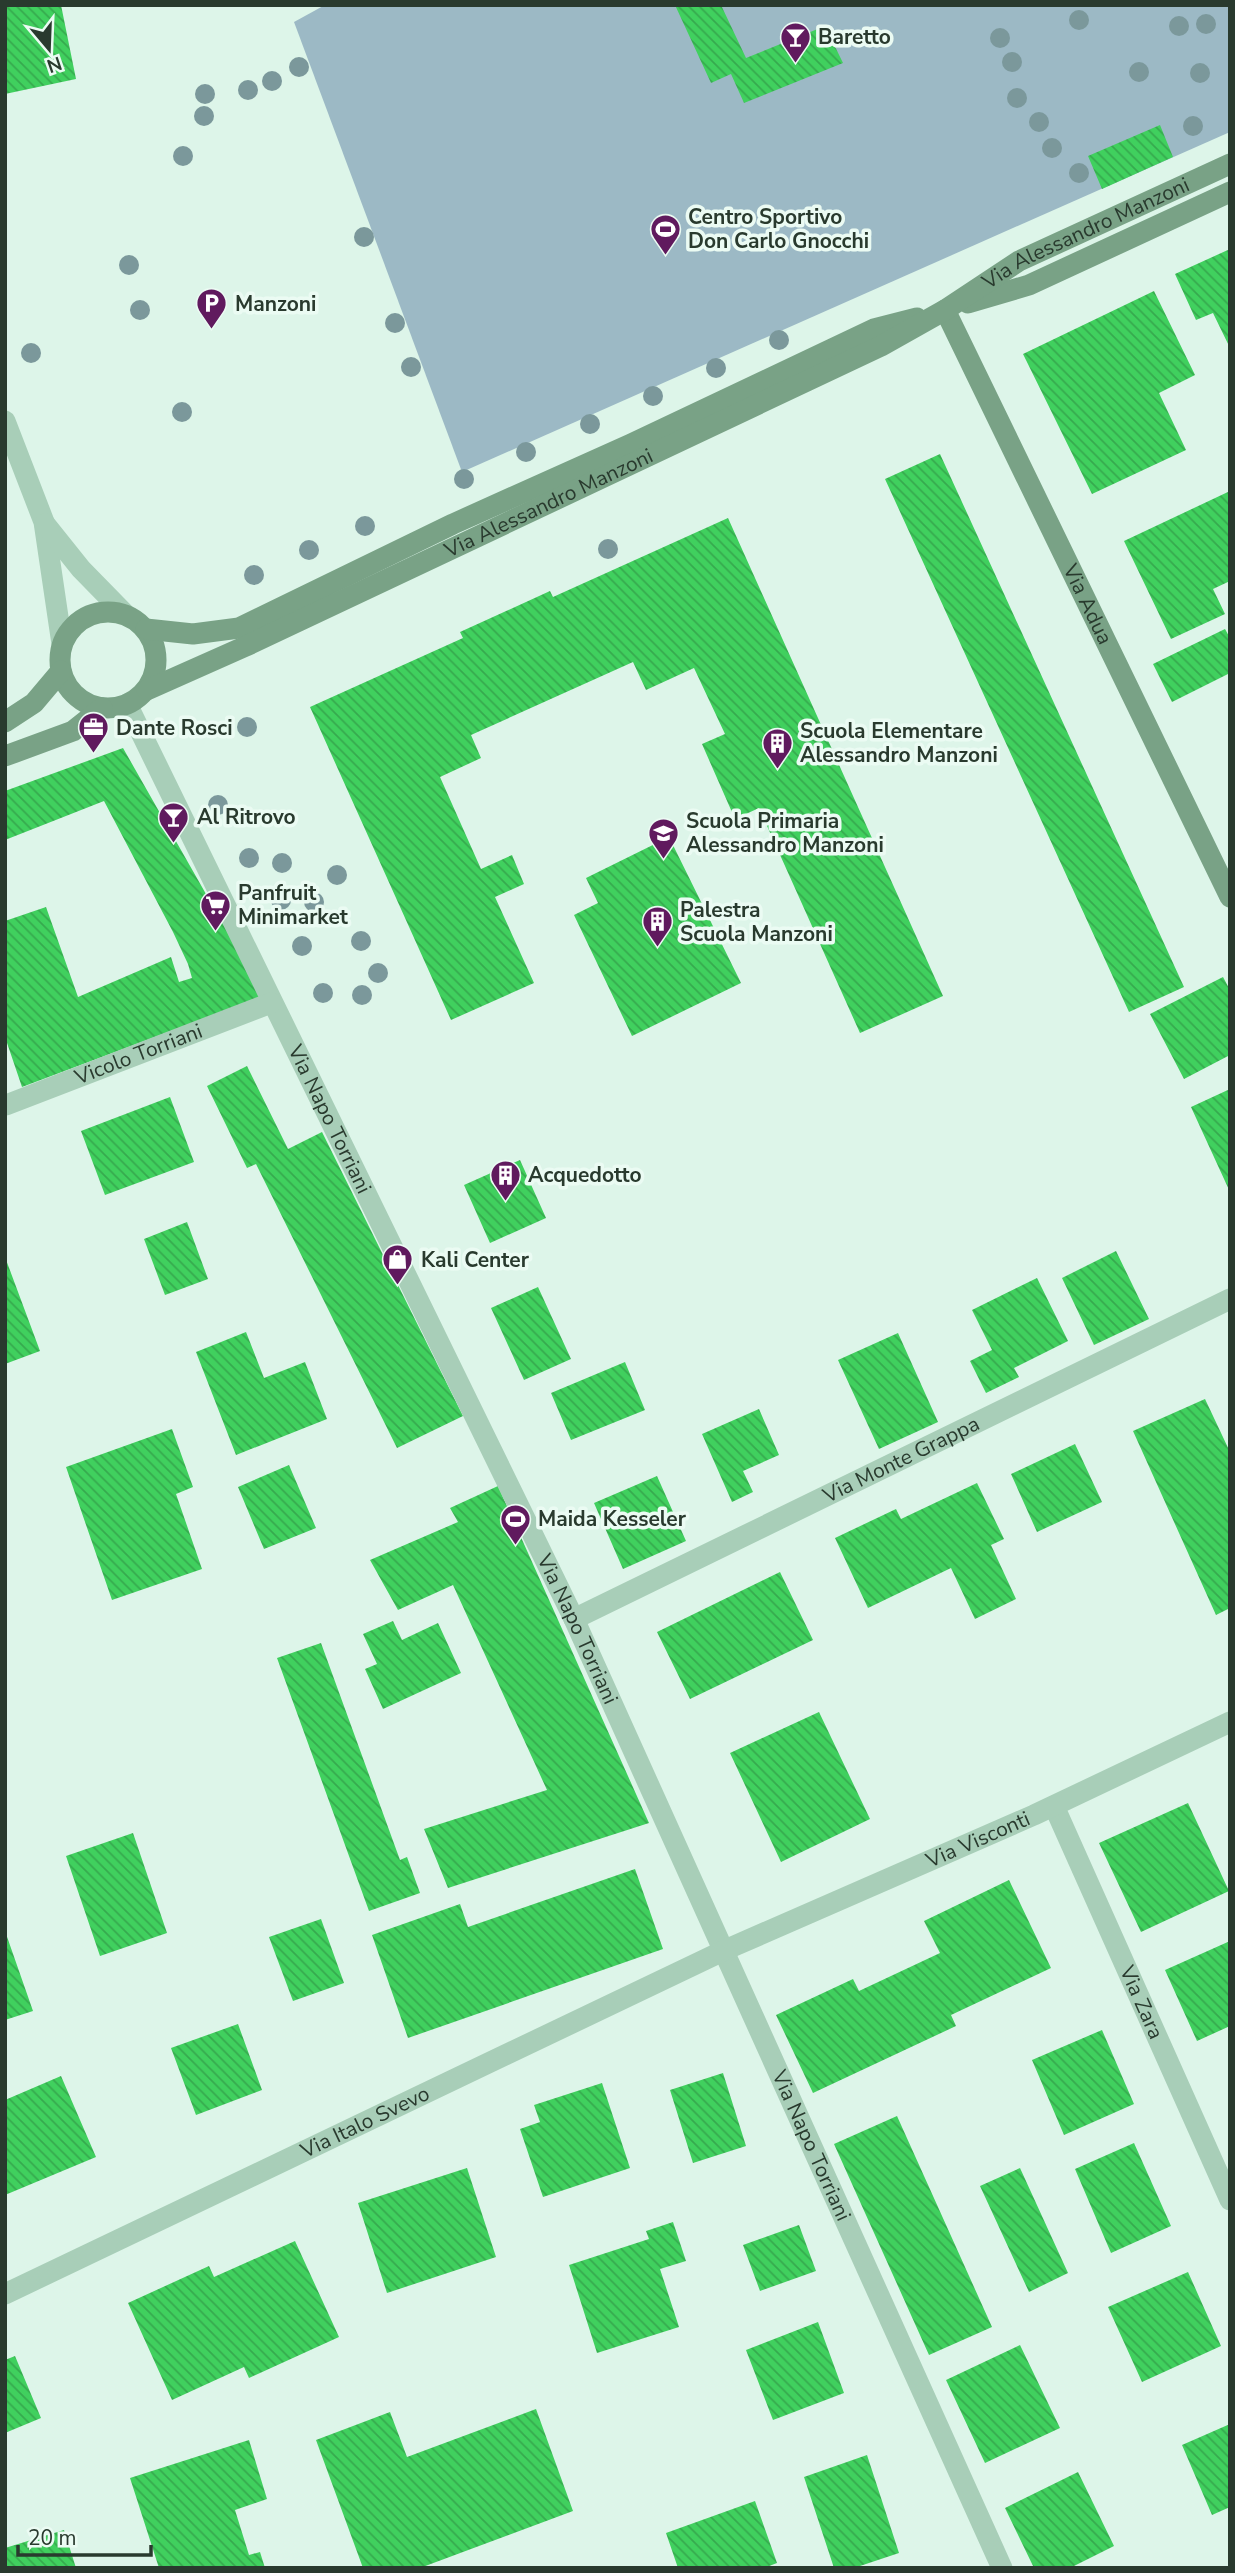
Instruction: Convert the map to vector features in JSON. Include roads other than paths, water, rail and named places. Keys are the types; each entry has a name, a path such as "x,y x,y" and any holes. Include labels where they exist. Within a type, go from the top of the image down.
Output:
{"street":[{"name":"Via Alessandro Manzoni","path":"147,690 246,646 881,346 945,310 1019,261 1230,164"},
{"name":"Via Alessandro Manzoni","path":"146,629 193,634 239,628 453,524 631,444 874,329 1029,285 1230,192"},
{"name":"Via Adua","path":"945,310 1230,897"},
{"path":"5,421 44,522 62,644 61,671 66,683 77,697 91,706 116,708 128,704 147,690 154,676 157,656 152,639 146,629 126,615 81,569 44,522"},
{"path":"62,644 75,626 92,614 109,612 126,615"},
{"path":"5,722 34,703 61,671"},
{"name":"Via Napo Torriani","path":"128,704 271,1003 574,1619 1002,2568"},
{"path":"5,756 73,731 102,708"},
{"name":"Vicolo Torriani","path":"6,1105 271,1003"},
{"name":"Via Monte Grappa","path":"574,1619 1230,1299"},
{"name":"Via Visconti","path":"725,1950 1054,1806 1230,1722"},
{"name":"Via Zara","path":"1054,1806 1230,2200"},
{"name":"Via Italo Svevo","path":"5,2294 725,1950"}],"place":[{"name":"Baretto","path":"795,64"},
{"name":"Centro Sportivo Don Carlo Gnocchi","path":"665,256"},
{"name":"Manzoni","path":"212,331"},
{"name":"Dante Rosci","path":"93,755"},
{"name":"Scuola Elementare Alessandro Manzoni","path":"777,770"},
{"name":"Al Ritrovo","path":"174,844"},
{"name":"Scuola Primaria Alessandro Manzoni","path":"663,860"},
{"name":"Panfruit Minimarket","path":"215,932"},
{"name":"Palestra Scuola Manzoni","path":"657,949"},
{"name":"Acquedotto","path":"505,1202"},
{"name":"Kali Center","path":"398,1287"},
{"name":"Maida Kesseler","path":"515,1546"}]}
